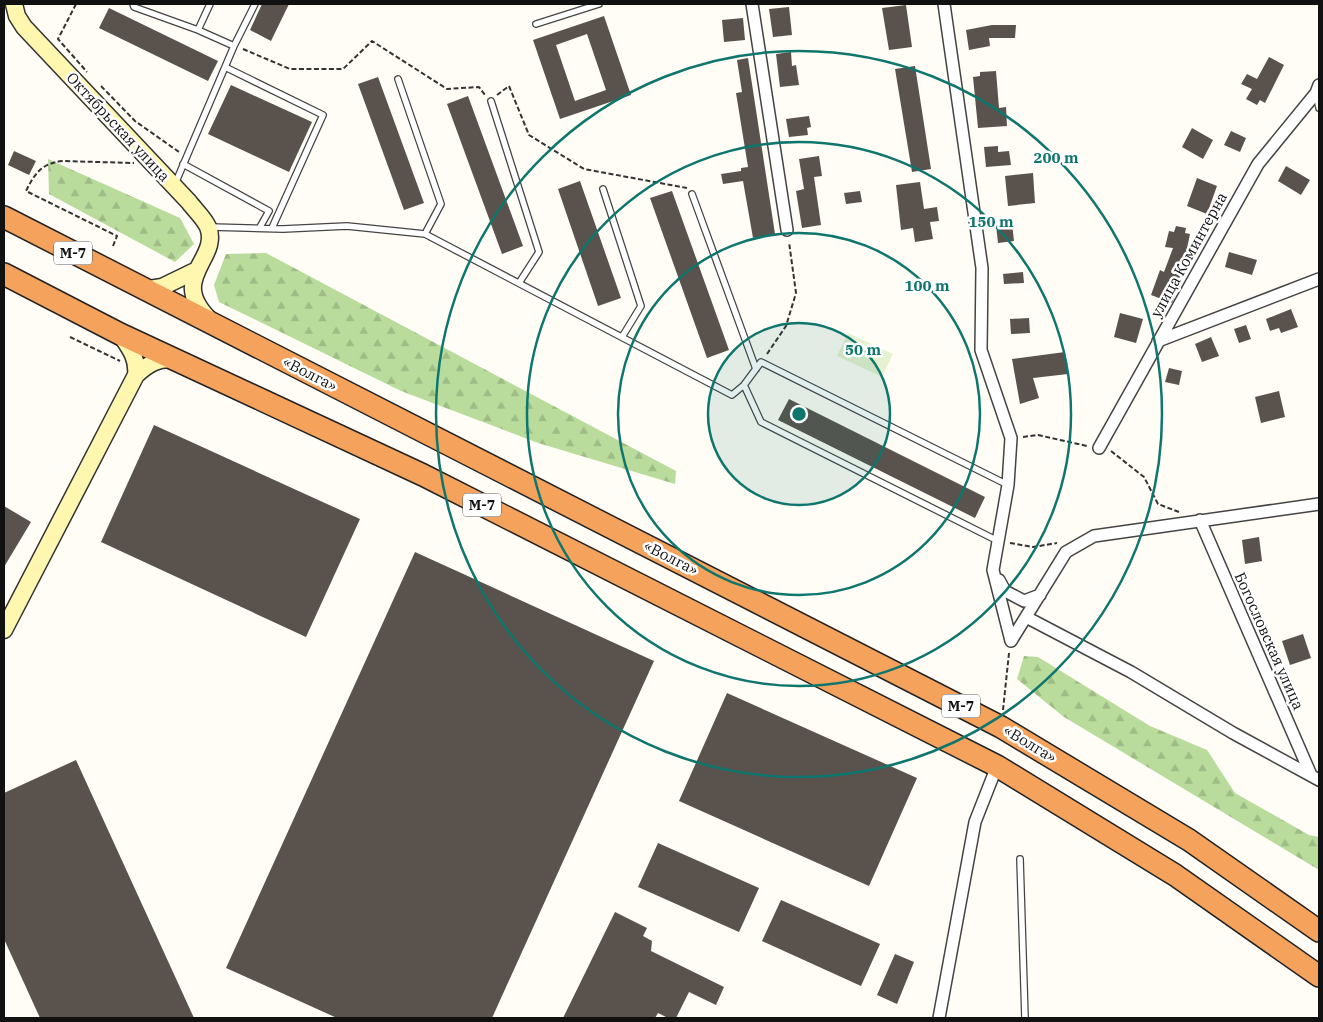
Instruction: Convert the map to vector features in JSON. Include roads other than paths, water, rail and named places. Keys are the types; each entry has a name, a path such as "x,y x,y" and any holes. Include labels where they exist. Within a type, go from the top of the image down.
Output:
{"highway":[{"name":"«Волга»","path":"4,216 143,290 217,326 1001,727 1189,840 1319,930"},
{"name":"М-7","path":"4,274 120,334 423,475 997,766 1175,875 1319,976"}],"street":[{"path":"752,4 787,230"},
{"path":"944,4 982,268 981,350 1010,438 1008,485 993,570 1011,641 1066,552 1094,536 1319,504"},
{"name":"Октябрьская улица","path":"14,12 57,63 189,202 208,227"},
{"name":"улица Коминтерна","path":"1099,448 1258,164 1318,89"},
{"path":"208,227 210,245 196,271 192,288 195,298 205,315 217,326"},
{"path":"143,290 162,287 196,271"},
{"path":"1158,341 1319,279"},
{"path":"4,630 130,371 137,365 133,354 120,334"},
{"path":"130,371 168,358 179,360"},
{"name":"Богословская улица","path":"1200,520 1315,777"},
{"path":"993,570 1005,591 1024,601 1040,595"},
{"path":"1026,617 1131,672 1233,733 1315,777"},
{"path":"939,1018 975,822 997,766"}],"lane":[{"path":"133,4 134,7 198,30 234,46"},
{"path":"198,30 210,4"},
{"path":"174,186 234,46 255,4"},
{"path":"536,24 599,4"},
{"path":"225,67 323,115 272,228"},
{"path":"398,79 441,204 425,234"},
{"path":"1318,89 1319,108"},
{"path":"490,101 539,252 518,283"},
{"path":"183,164 269,211 260,227"},
{"path":"603,189 641,306 622,337"},
{"path":"692,194 756,369"},
{"path":"208,227 347,226 425,234 732,395 744,385 761,362 1008,485"},
{"path":"744,385 761,422 998,541"},
{"path":"1020,859 1026,1018"}]}
